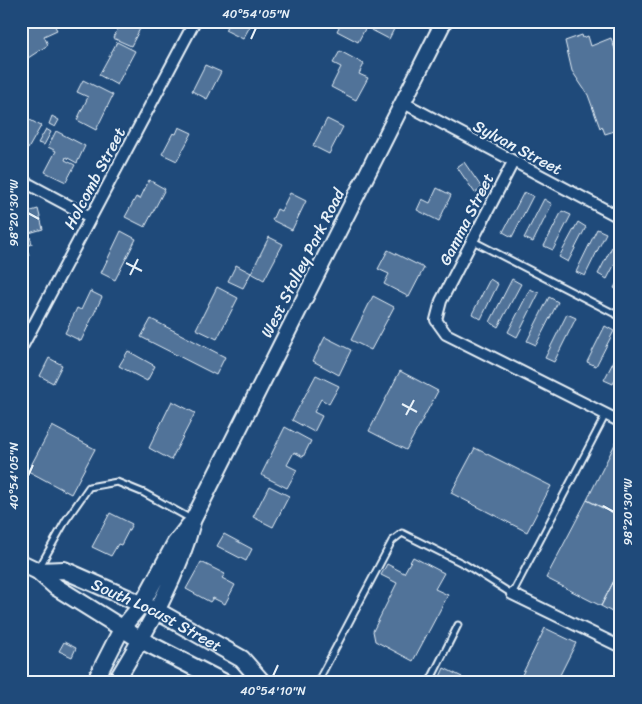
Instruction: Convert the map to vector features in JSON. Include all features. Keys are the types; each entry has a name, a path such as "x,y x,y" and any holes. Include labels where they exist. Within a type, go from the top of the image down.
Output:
{"main road":[{"name":"West Stolley Park Road","path":"116,683 141,640 150,607 186,549 193,520 444,21"},
{"name":"South Locust Street","path":"21,562 38,571 56,586 141,640 226,683"},
{"name":"South Locust Street","path":"38,571 64,570 150,607 242,659 263,683"},
{"name":"West Stolley Park Road","path":"94,683 122,628 150,607"}],"street":[{"name":"Holcomb Street","path":"21,349 195,21"},
{"name":"Sylvan Street","path":"402,102 617,216"},
{"name":"Gamma Street","path":"513,162 446,291 436,320 446,334 606,414"},
{"path":"21,180 90,217"},
{"path":"606,414 621,422"},
{"path":"512,594 621,647"}],"lane":[{"path":"617,216 621,204"},
{"path":"472,241 621,317"},
{"path":"317,683 392,541 402,533 466,565 512,594 606,414"},
{"path":"38,571 66,520 89,487 117,482 144,493 193,520"},
{"path":"428,683 458,626"}],"building":[{"path":"36,21 52,21 57,30 44,36 48,45 25,60 21,53 21,29"},
{"path":"122,21 149,21 147,25 143,23 131,46 113,38"},
{"path":"230,21 253,21 243,39 225,30"},
{"path":"342,21 398,21 389,39 366,27 358,42 337,31"},
{"path":"582,35 583,38 588,36 591,46 611,38 621,64 621,129 605,134 602,126 600,128 588,95 572,71 565,41"},
{"path":"621,40 621,57 618,57 613,43"},
{"path":"117,42 135,51 117,85 99,75"},
{"path":"340,51 364,64 359,74 368,78 356,100 331,87 341,67 333,63"},
{"path":"205,65 221,72 207,99 192,91"},
{"path":"83,80 113,95 96,130 77,120 88,97 77,92"},
{"path":"21,115 41,126 28,149 21,145"},
{"path":"52,116 59,120 55,127 49,124"},
{"path":"327,119 343,127 329,154 313,146"},
{"path":"179,127 192,133 177,161 162,154 173,133 176,134"},
{"path":"46,129 51,132 44,145 38,143"},
{"path":"56,131 85,146 77,163 66,157 65,160 75,165 66,182 45,172 56,151 48,147"},
{"path":"464,162 482,188 475,193 457,167"},
{"path":"149,180 165,189 145,227 125,217 136,197 140,199"},
{"path":"437,188 451,195 439,221 417,210 422,199 430,203"},
{"path":"524,192 533,196 512,237 503,232"},
{"path":"290,193 306,201 292,230 272,220 277,209 281,211"},
{"path":"544,199 552,204 533,242 524,238"},
{"path":"38,209 43,229 29,233 32,244 26,246 29,256 21,258 21,214"},
{"path":"562,211 571,215 553,250 544,246"},
{"path":"578,222 586,227 568,262 559,257"},
{"path":"597,229 606,233 585,276 576,272"},
{"path":"121,231 136,239 115,280 101,273"},
{"path":"269,237 283,244 264,280 251,273"},
{"path":"616,239 621,241 621,252 607,279 598,274"},
{"path":"388,250 424,268 409,297 384,284 389,274 378,269"},
{"path":"236,265 251,273 243,288 228,281"},
{"path":"621,275 621,292 614,288"},
{"path":"490,279 498,284 481,319 472,314"},
{"path":"512,279 521,284 498,327 490,322"},
{"path":"217,287 238,298 217,339 196,329"},
{"path":"530,289 539,293 517,337 508,332"},
{"path":"90,291 102,297 81,341 65,333 77,308 81,310"},
{"path":"373,296 394,307 371,350 351,340"},
{"path":"549,297 558,302 536,345 527,341"},
{"path":"567,314 576,318 554,362 545,358"},
{"path":"151,319 225,357 216,375 141,337"},
{"path":"605,326 614,331 596,366 587,362"},
{"path":"325,337 351,350 339,375 313,361"},
{"path":"621,347 621,368 613,384 604,380"},
{"path":"128,351 155,366 147,381 119,366"},
{"path":"49,358 62,365 53,383 40,376"},
{"path":"400,371 438,391 406,450 369,431"},
{"path":"316,375 339,386 329,404 321,399 314,412 322,416 314,432 292,420"},
{"path":"172,401 195,413 171,460 149,448"},
{"path":"52,426 95,449 71,494 28,471"},
{"path":"285,427 311,441 303,457 294,452 287,465 297,470 287,488 261,475"},
{"path":"619,436 621,437 621,517 587,500"},
{"path":"475,448 551,486 527,532 451,493"},
{"path":"269,486 289,496 273,527 253,517"},
{"path":"587,500 621,517 621,567 601,606 546,578"},
{"path":"110,513 132,524 121,545 118,544 111,556 92,547"},
{"path":"224,534 252,549 246,561 217,546"},
{"path":"413,557 444,573 435,589 448,595 413,661 375,641 373,631 397,583 381,575 387,564 404,573"},
{"path":"201,562 225,574 222,578 235,585 225,604 213,598 210,602 186,589"},
{"path":"621,567 621,617 601,606"},
{"path":"545,628 576,643 556,683 518,683"},
{"path":"64,642 76,648 72,657 59,651"},
{"path":"444,668 462,677 459,683 437,683"}]}
